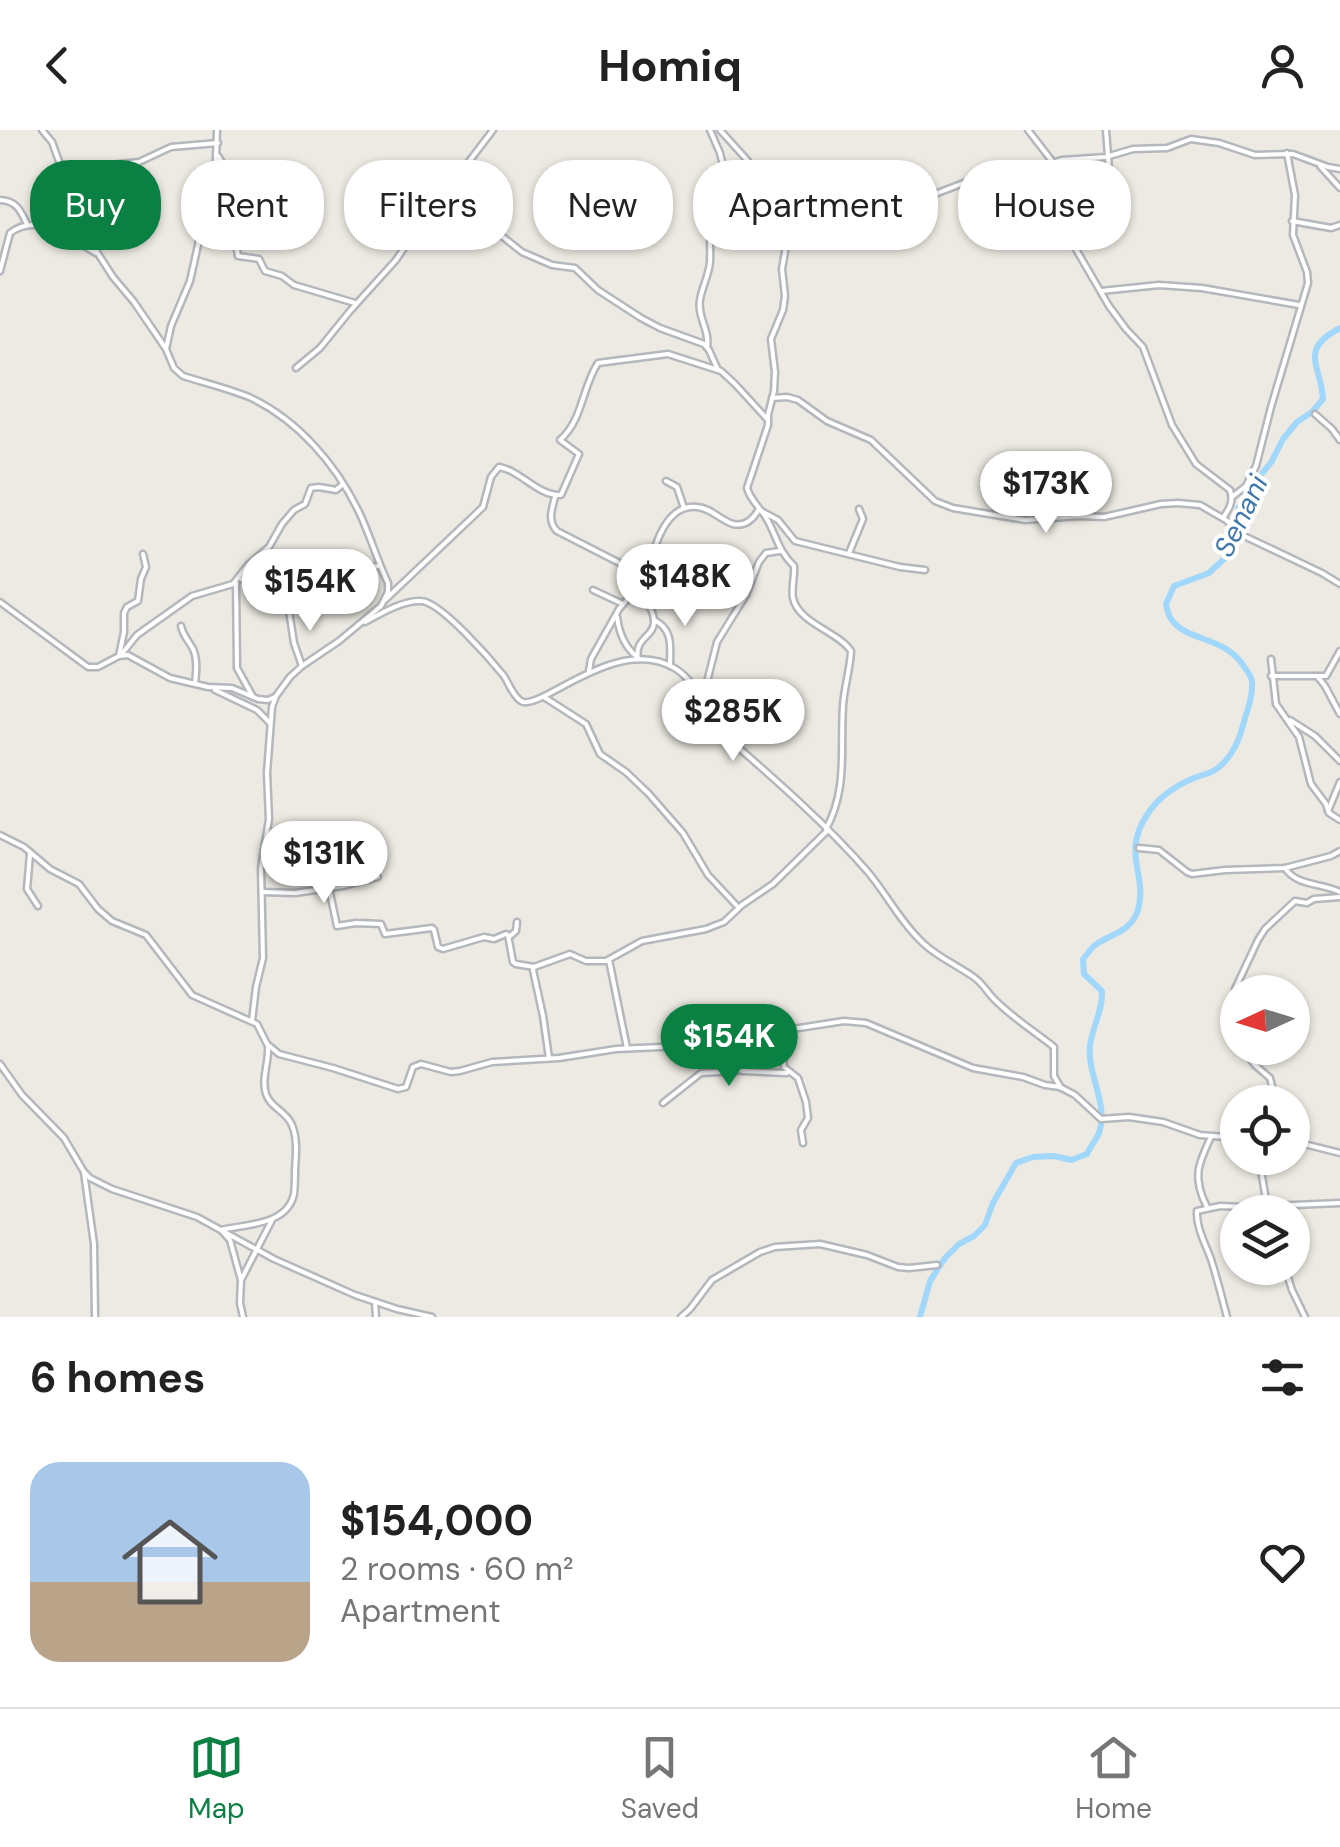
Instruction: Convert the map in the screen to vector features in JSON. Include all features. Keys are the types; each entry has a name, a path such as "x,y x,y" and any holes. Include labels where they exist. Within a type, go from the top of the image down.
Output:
{"street":[{"path":"42,130 58,160"},
{"path":"166,350 171,326 190,281 206,200 216,185 217,130"},
{"path":"470,160 493,130"},
{"path":"710,130 730,195 711,231 709,267 699,310 708,332 707,347 718,370"},
{"path":"720,130 747,160"},
{"path":"1028,130 1052,160"},
{"path":"1106,130 1107,160"},
{"path":"1064,160 1167,148 1198,139 1255,155 1286,153 1340,169"},
{"path":"142,160 171,148 218,143"},
{"path":"1223,518 1232,497 1246,486 1254,472 1308,282 1292,220 1294,194 1286,153"},
{"path":"218,156 232,187 238,256 259,259 265,271 282,276 294,286 357,304"},
{"path":"1317,163 1340,188"},
{"path":"0,200 17,205 28,226"},
{"path":"1292,220 1331,228 1340,225"},
{"path":"0,271 11,232 18,227 48,227 98,254"},
{"path":"513,245 552,265 575,268 598,290 641,318 707,347"},
{"path":"96,250 182,376 250,398 290,423 311,442 358,511 388,587 385,600"},
{"path":"296,368 320,348 403,250"},
{"path":"509,937 513,962 534,967 566,954 586,961 608,960 646,940 717,925 773,884 827,830 838,804 843,703 851,651 795,604 795,569 780,551 747,488 767,431 775,364 771,339 783,310 786,250"},
{"path":"1077,250 1126,330 1143,347 1168,417 1192,459 1226,487 1232,497"},
{"path":"1101,291 1136,286 1202,288 1302,306"},
{"path":"252,1021 263,958 262,862 269,819 270,723 276,696 290,677 356,627 483,506 491,478 500,467 538,489 561,495 578,454 560,440 574,424 597,364 668,354 718,370 768,420"},
{"path":"772,398 798,400 828,421 871,440 936,501 953,508 1025,520 1104,516 1178,503 1200,505 1251,540 1340,584"},
{"path":"1316,414 1340,440"},
{"path":"666,482 679,491 684,508"},
{"path":"0,602 88,667 98,668 120,656 144,629 192,596 225,588 237,580 270,547 279,528 303,506 311,488 336,490 343,484"},
{"path":"555,496 551,518 557,531 647,577"},
{"path":"637,657 638,646 654,625 644,596 664,526 684,508 692,506 736,524 752,520 760,510"},
{"path":"848,553 864,519 859,509"},
{"path":"760,510 778,520 794,541 925,570"},
{"path":"699,696 705,690 717,642 746,595 763,556 780,551"},
{"path":"120,656 124,612 138,601 146,569 143,554"},
{"path":"652,560 746,595"},
{"path":"237,580 380,566"},
{"path":"590,671 592,659 616,615 647,577"},
{"path":"237,580 237,668 253,697"},
{"path":"593,590 623,604"},
{"path":"356,627 424,600 448,616 505,678 520,701 533,703 590,671 618,661 637,657 678,671 725,735 768,772 865,869 926,946 974,978 1054,1047 1054,1076 1061,1088"},
{"path":"289,611 302,666"},
{"path":"616,615 622,638 637,657"},
{"path":"654,620 664,626 670,638 670,666"},
{"path":"180,626 195,658 195,684"},
{"path":"1272,676 1330,673 1340,652"},
{"path":"120,656 132,656 161,675 212,688 257,710 270,723"},
{"path":"1271,659 1276,704 1299,736 1312,784 1328,810 1340,820"},
{"path":"1317,676 1340,714"},
{"path":"212,688 232,688 268,700 276,696"},
{"path":"1330,696 1340,702"},
{"path":"544,697 586,724 600,754 649,794 683,833 708,874 739,908"},
{"path":"1287,718 1315,736 1340,762"},
{"path":"1328,810 1340,782"},
{"path":"0,834 83,888 112,921 146,935 192,995 252,1021 261,1029 268,1060 264,1088 292,1124 296,1147 293,1196 273,1218 221,1230"},
{"path":"1139,848 1159,850 1189,874 1285,868 1340,851"},
{"path":"31,852 27,889 38,906"},
{"path":"1285,868 1293,878 1340,894"},
{"path":"262,892 296,894 378,877"},
{"path":"329,888 336,926 380,924 384,934 432,928 438,947 443,949 482,938 492,940 506,934 509,937"},
{"path":"1240,975 1264,928 1296,901 1305,903 1340,894"},
{"path":"509,937 516,932 517,922"},
{"path":"608,960 627,1048"},
{"path":"534,967 550,1058"},
{"path":"267,1044 279,1054 402,1089 416,1065 421,1064 451,1072 485,1063 684,1046 844,1021 866,1024 957,1063 1061,1088 1101,1118 1163,1122 1220,1137"},
{"path":"780,1032 784,1067 800,1082 806,1102 808,1118 801,1130 803,1143"},
{"path":"737,1071 782,1050"},
{"path":"0,1064 22,1095 64,1138 84,1172 94,1244 95,1317"},
{"path":"1254,1065 1270,1078 1272,1085"},
{"path":"662,1104 704,1072 790,1073"},
{"path":"1207,1207 1198,1168 1211,1136"},
{"path":"1310,1146 1340,1153"},
{"path":"84,1172 111,1189 196,1217 331,1286 398,1310 432,1317"},
{"path":"1310,1204 1340,1204"},
{"path":"1220,1207 1197,1210 1196,1215 1227,1317"},
{"path":"241,1280 273,1218"},
{"path":"221,1230 230,1240 241,1280 242,1317"},
{"path":"681,1317 712,1280 776,1246 820,1244 909,1268 937,1265"},
{"path":"1291,1285 1305,1317"},
{"path":"375,1302 376,1317"},
{"path":"392,1316 398,1310"}],"waterway":[{"name":"Senani","path":"920,1317 930,1281 945,1258 985,1225 1016,1163 1033,1157 1071,1160 1087,1154 1099,1133 1100,1100 1090,1046 1102,991 1084,974 1083,959 1096,944 1121,931 1135,917 1140,897 1136,841 1147,815 1167,793 1227,760 1241,733 1252,690 1250,676 1237,657 1178,627 1166,604 1174,586 1209,573 1225,558 1237,511 1250,489 1283,439 1323,399 1316,351 1327,336 1340,328"}]}
